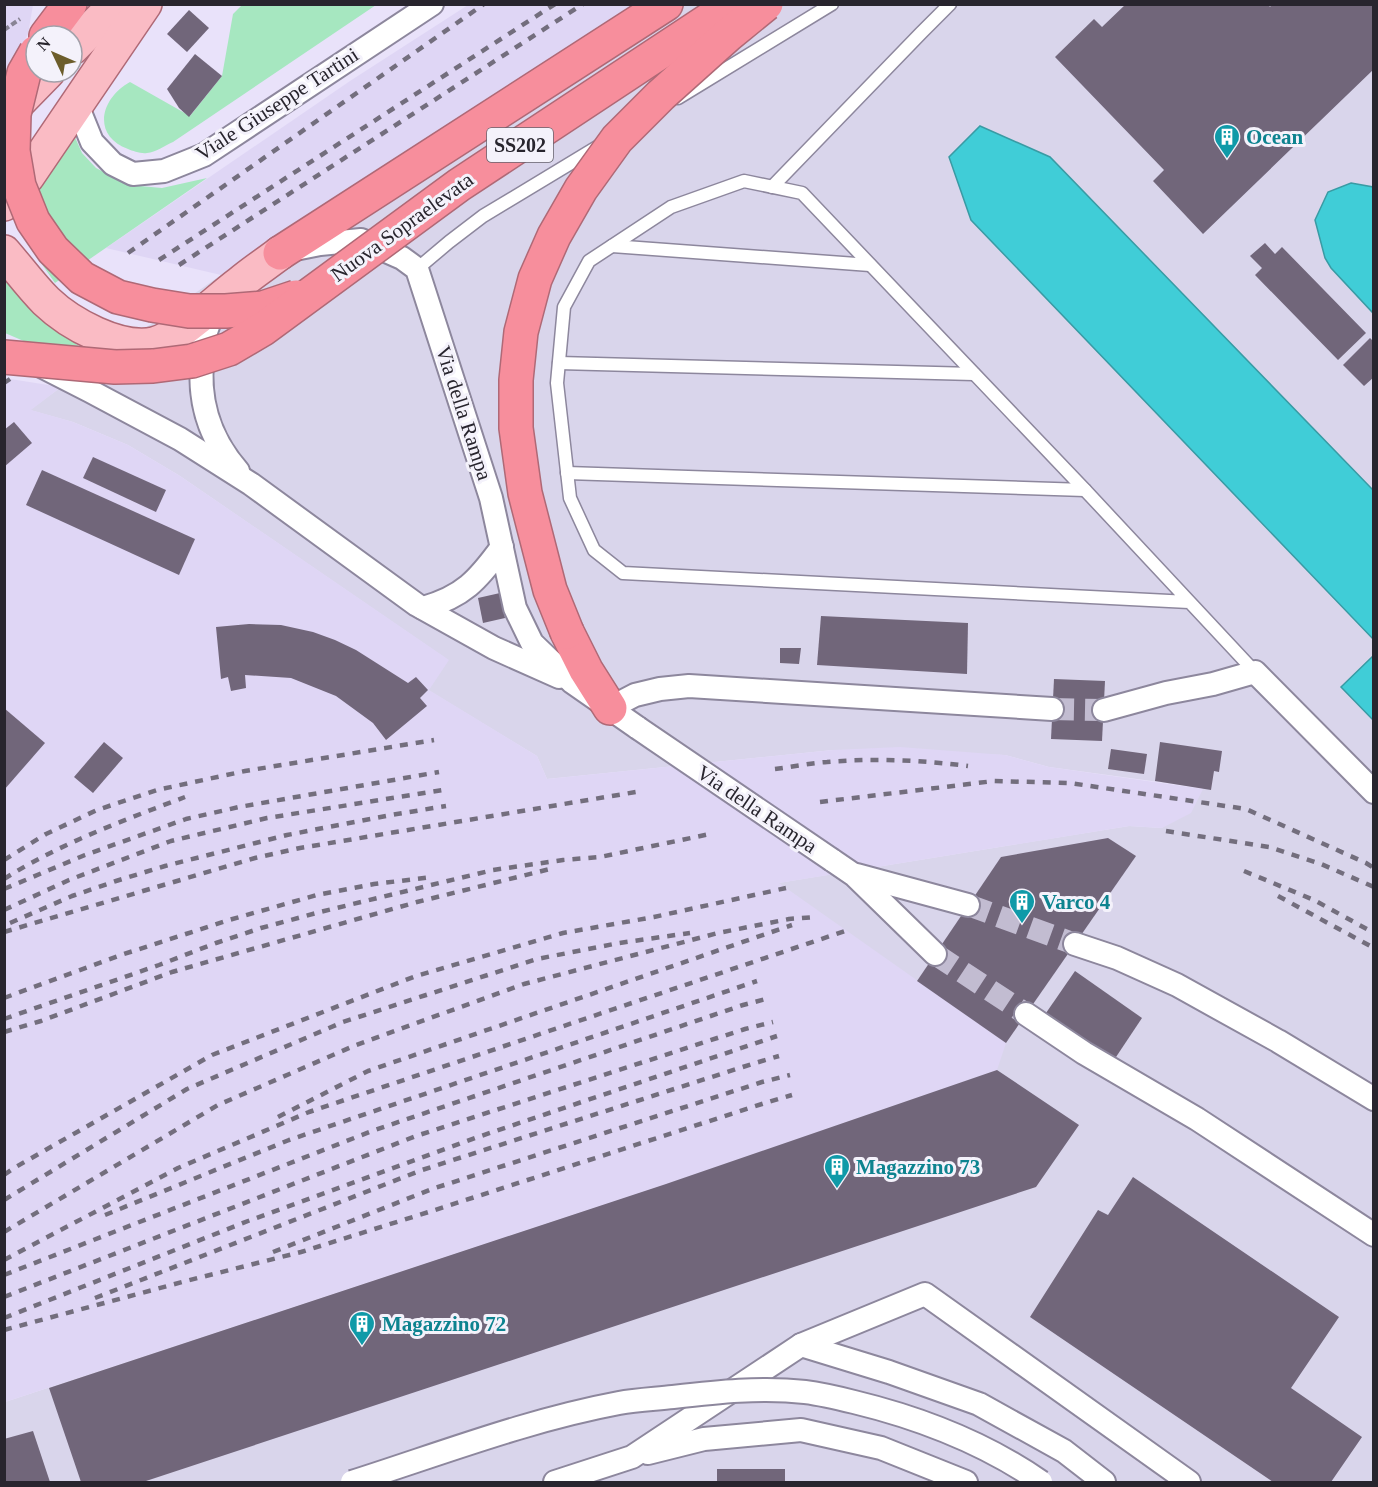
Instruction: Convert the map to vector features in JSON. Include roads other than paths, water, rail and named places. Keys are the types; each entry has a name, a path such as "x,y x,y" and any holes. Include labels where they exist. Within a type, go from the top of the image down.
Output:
{"highway":[{"path":"55,24 70,4"},
{"name":"Nuova Sopraelevata","path":"280,253 666,4"},
{"name":"Nuova Sopraelevata","path":"312,292 459,185 734,4"},
{"path":"610,708 586,670 550,590 525,493 516,428 516,380 520,341 535,279 554,236 581,189 617,139 661,95 766,4"},
{"name":"SS202","path":"24,73 14,114 13,151 19,186 39,231 53,250 82,278 118,297 189,311 263,308 312,292"},
{"name":"SS202","path":"4,357 115,368 192,361 229,349 263,328 312,292"}],"main road":[{"path":"4,204 28,177 145,4"},
{"path":"84,32 100,10"},
{"path":"4,116 36,84"},
{"name":"SS202","path":"4,252 46,301 77,324 110,340 138,345 154,344 172,335 280,253"}],"street":[{"name":"Viale Giuseppe Tartini","path":"77,105 92,142 113,164 133,174 164,171 204,155 432,4"},
{"path":"280,253 320,244 361,240 402,258 417,269"},
{"name":"Via della Rampa","path":"417,269 485,477 515,608 532,643 572,682 854,875 935,954"},
{"name":"Via della Rampa","path":"220,299 206,331 201,368 203,404 212,432 227,458 250,484"},
{"name":"Via della Rampa","path":"4,349 180,439 250,484 423,608 494,648 572,682"},
{"path":"423,608 444,602 469,586 485,571 502,547"},
{"path":"1104,710 1255,672 1374,792"},
{"path":"610,708 635,695 660,689 689,686 1052,709"},
{"name":"Via della Rampa","path":"854,875 968,905"},
{"path":"1075,944 1118,958 1177,985 1278,1041 1374,1099"},
{"path":"1026,1014 1084,1053 1197,1119 1374,1235"},
{"path":"632,1457 801,1345 925,1294 1189,1482"},
{"path":"801,1345 889,1372 979,1404 1064,1451 1104,1482"},
{"path":"352,1482 529,1425 620,1403 757,1390 823,1395 903,1416 970,1442 1009,1461 1041,1482"},
{"path":"555,1482 632,1457 704,1439 801,1430 881,1448 966,1482"}],"lane":[{"path":"417,269 483,216 832,4"},
{"path":"772,187 950,4"},
{"path":"1189,602 623,573 594,550 570,498 557,383 564,307 589,261 671,207 744,181 802,193 1085,490 1255,672"},
{"path":"612,246 870,265"},
{"path":"559,363 974,374"},
{"path":"567,473 1085,490"}],"water":[{"path":"980,126 1050,157 1373,490 1373,639 971,220 949,157"},
{"path":"1351,183 1373,187 1373,313 1331,268 1325,258 1315,220 1328,192"},
{"path":"1373,656 1373,720 1341,687"}],"tunnel":[{"path":"1052,709 1104,710"},
{"path":"968,905 1075,944"},
{"path":"935,954 1026,1014"}],"railway":[{"path":"128,253 484,4"},
{"path":"159,260 555,4"},
{"path":"179,265 583,4"},
{"path":"4,383 10,379"},
{"path":"4,860 46,834 97,810 157,790 245,771 434,740"},
{"path":"775,769 862,760 915,761 968,766"},
{"path":"4,889 85,855 186,819 239,807 439,772"},
{"path":"820,802 994,781 1070,783 1246,809 1374,868"},
{"path":"4,910 69,880 171,841 267,818 443,790"},
{"path":"4,932 255,858 300,848 642,791"},
{"path":"4,879 47,854 185,797"},
{"path":"10,923 72,896 165,866 287,835 446,806"},
{"path":"1166,831 1269,847 1321,864 1374,887"},
{"path":"4,1019 216,943 320,912 493,870 600,857 710,834"},
{"path":"4,1032 41,1021 172,972 417,902 550,869"},
{"path":"1244,871 1314,900 1374,933"},
{"path":"4,998 121,955 229,920 317,895 374,884 433,877"},
{"path":"4,1175 212,1055 416,976 563,933 654,917 786,888"},
{"path":"1278,896 1374,948"},
{"path":"4,1232 218,1105 356,1045 524,984 718,933 789,919 815,917"},
{"path":"278,1117 368,1071 792,925"},
{"path":"4,1260 178,1168 309,1112 845,931"},
{"path":"4,1200 187,1089 343,1022 537,959 619,943 690,933"},
{"path":"105,1215 289,1140 757,981"},
{"path":"4,1275 372,1131 766,999"},
{"path":"4,1297 416,1136 745,1029 773,1022"},
{"path":"4,1318 248,1221 478,1137 777,1036"},
{"path":"95,1298 422,1170 779,1056"},
{"path":"273,1252 432,1189 762,1082 790,1075"},
{"path":"4,1330 301,1252 792,1095"}],"place":[{"name":"Ocean","path":"1227,160"},
{"name":"Varco 4","path":"1022,925"},
{"name":"Magazzino 73","path":"837,1190"},
{"name":"Magazzino 72","path":"362,1347"}]}
